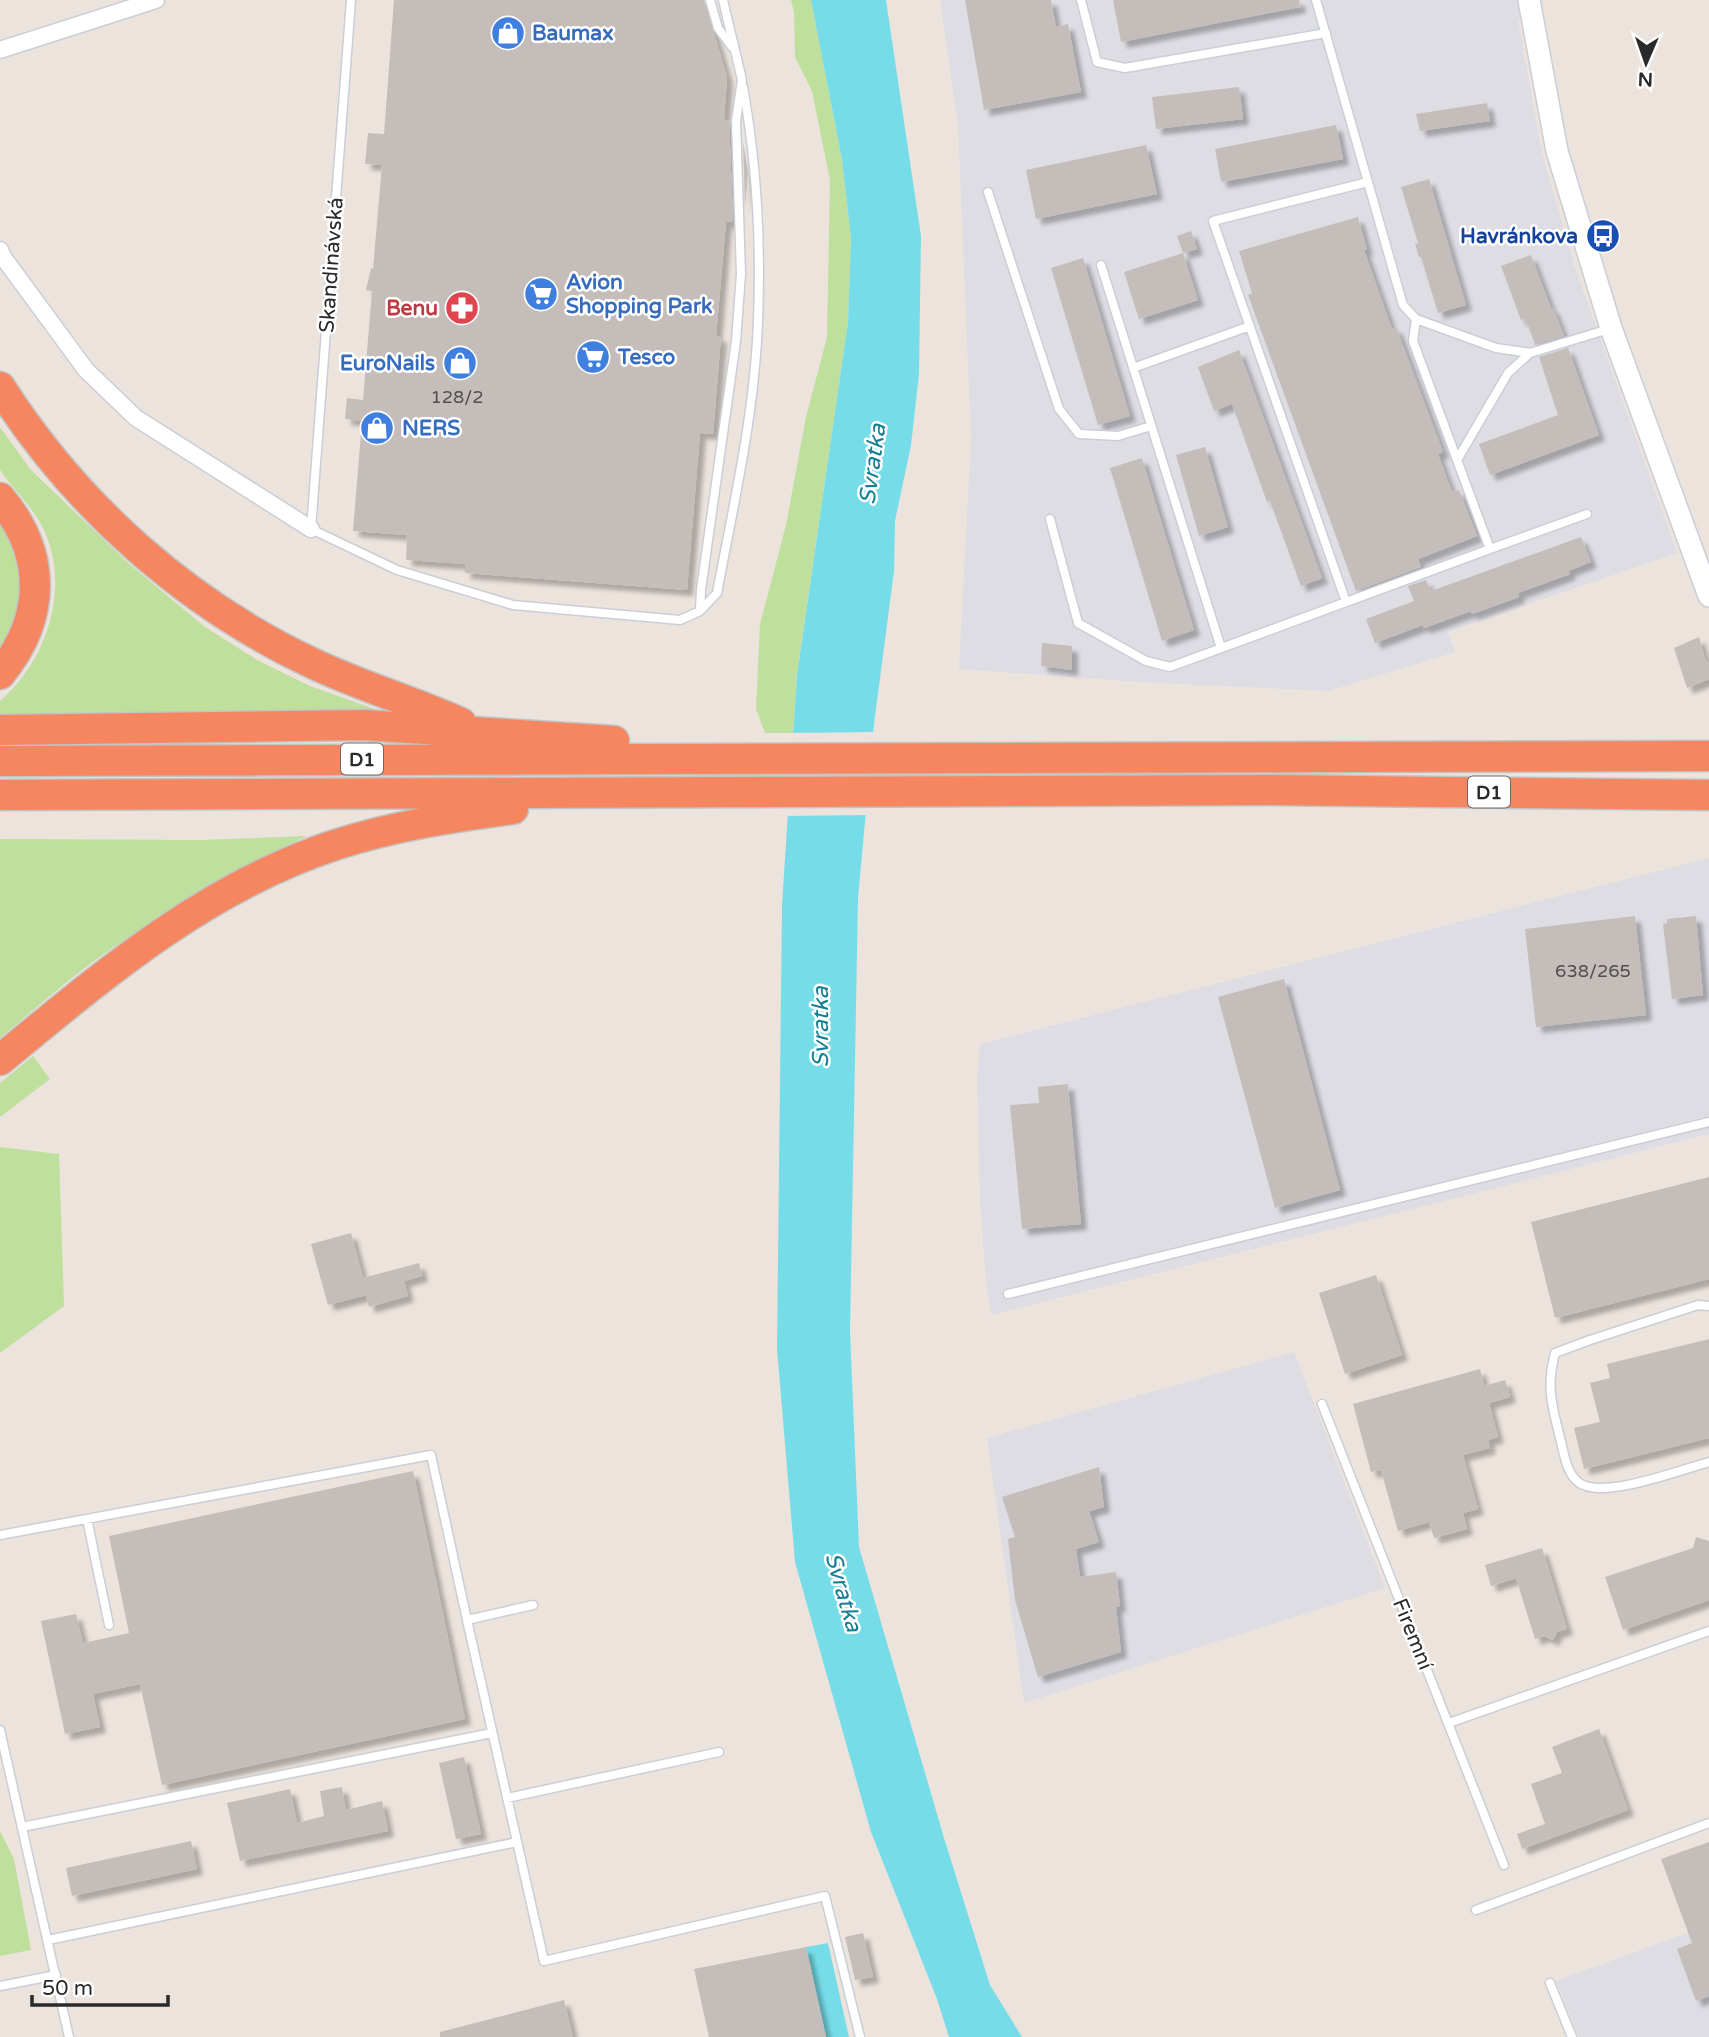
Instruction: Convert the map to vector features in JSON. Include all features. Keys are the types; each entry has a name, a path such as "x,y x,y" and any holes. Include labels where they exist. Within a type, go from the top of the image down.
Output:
{"highway":[{"path":"0,387 36,439 94,507 127,539 197,596 311,663 350,681 432,710 477,731"},
{"path":"0,498 11,511 28,543 35,579 35,597 27,632 19,649 0,674"},
{"path":"0,730 363,725 626,742 724,758"},
{"name":"D1","path":"0,761 1709,756"},
{"name":"D1","path":"0,795 1282,790 1709,795"},
{"path":"0,1060 118,963 183,918 283,865 335,845 395,828 614,794"}],"street":[{"path":"0,50 156,0"},
{"path":"1529,0 1557,151 1612,328 1709,596"},
{"path":"0,250 86,370 136,418 311,529"}],"lane":[{"name":"Skandinávská","path":"311,529 351,0"},
{"path":"709,0 718,28 735,51"},
{"path":"311,529 397,570 513,604 680,620 700,611 717,593 745,435 758,321 757,195 752,138 742,80 723,0"},
{"path":"1081,0 1097,62 1125,68 1326,33"},
{"path":"1316,0 1403,304 1416,319 1496,348 1531,353"},
{"path":"700,611 736,341 741,274 736,121 742,80"},
{"path":"1346,602 1213,220 1368,182"},
{"path":"988,192 1059,409 1079,434 1118,436 1151,426"},
{"path":"1101,265 1221,648"},
{"path":"1416,319 1413,341 1490,549"},
{"path":"1133,368 1250,326"},
{"path":"1457,460 1508,373 1531,353 1612,328"},
{"path":"1050,519 1078,623 1146,662 1170,667 1587,514"},
{"path":"1009,1294 1709,1122"},
{"path":"1709,1306 1698,1305 1590,1339 1555,1353 1549,1396 1567,1465 1579,1483 1596,1488 1619,1487 1709,1462"},
{"name":"Firemní","path":"1322,1404 1504,1865"},
{"path":"0,1535 431,1455 544,1961 825,1896 860,2037"},
{"path":"87,1519 109,1625"},
{"path":"467,1620 533,1605"},
{"path":"1449,1723 1709,1632"},
{"path":"0,1730 69,2037"},
{"path":"22,1828 492,1733"},
{"path":"507,1798 719,1752"},
{"path":"1476,1910 1709,1823"},
{"path":"48,1940 517,1842"},
{"path":"0,1986 56,1975"},
{"path":"1550,1983 1572,2037"}],"shaded area":[{"path":"940,0 1537,0 1518,20 1542,154 1575,268 1677,553 1448,632 1455,652 1328,691 1139,682 959,669 971,439 958,126"},
{"path":"1709,858 1709,1134 991,1315 980,1200 977,1081 980,1044"},
{"path":"1294,1352 1385,1588 1024,1703 987,1438"},
{"path":"1709,1925 1709,2037 1579,2037 1556,1981"}],"green space":[{"path":"791,0 811,0 842,160 851,238 848,322 797,674 793,733 765,733 756,709 760,624 786,525 806,417 827,337 830,180 812,91 795,57 794,12"},
{"path":"0,427 31,470 127,562 205,627 257,660 310,686 397,717 0,717 0,701 31,665 42,643 55,596 55,572 51,548 42,526 0,470"},
{"path":"0,519 15,554 20,592 10,629 0,649"},
{"path":"307,836 228,876 153,921 77,974 0,1038 0,839 200,840"},
{"path":"33,1056 50,1079 0,1117 0,1083"},
{"path":"0,1147 59,1154 64,1306 0,1353"},
{"path":"0,1831 14,1859 31,1950 0,1956"}],"water":[{"name":"Svratka","path":"811,0 886,0 921,236 919,374 911,445 895,521 894,571 874,724 858,898 850,1331 859,1547 990,1985 1022,2037 949,2037 937,1999 871,1832 795,1562 777,1349 782,905 797,675 848,322 851,238 842,160"},
{"path":"828,1943 849,2037 826,2037 806,1947"}],"pier":[{"path":"877,732 869,815 784,816 790,733"}],"building":[{"name":"Avion Shopping Park","path":"394,0 704,0 727,77 724,120 729,120 733,222 726,222 716,336 721,336 713,434 700,433 687,590 465,573 465,564 406,560 407,535 353,531 362,421 345,419 347,398 363,400 372,291 366,290 371,268 373,269 382,165 365,164 368,133 384,134"},
{"path":"965,0 1051,0 1056,27 1068,24 1081,92 984,110"},
{"path":"1113,0 1299,0 1300,7 1121,42"},
{"path":"1239,87 1243,119 1156,129 1152,97"},
{"path":"1487,103 1490,121 1420,131 1416,114"},
{"path":"1336,125 1343,159 1221,182 1215,149"},
{"path":"743,142 748,172 745,208"},
{"path":"1146,145 1157,194 1036,219 1026,170"},
{"path":"1429,179 1466,305 1438,313 1415,244 1418,243 1401,187"},
{"path":"1358,217 1367,250 1364,250 1392,329 1396,327 1443,452 1438,454 1452,492 1459,490 1477,536 1418,559 1421,567 1356,591 1248,295 1252,293 1239,251"},
{"path":"1191,231 1197,249 1183,253 1177,236"},
{"path":"1183,253 1198,300 1139,319 1124,272"},
{"path":"1531,255 1564,336 1535,345 1526,319 1521,320 1501,266"},
{"path":"1083,258 1130,416 1098,425 1051,268"},
{"path":"1568,348 1599,435 1490,475 1479,444 1558,415 1539,357"},
{"path":"1239,350 1322,578 1301,586 1232,404 1214,411 1198,367"},
{"path":"1205,447 1228,527 1199,536 1176,455"},
{"path":"1142,458 1194,630 1162,641 1110,468"},
{"path":"1581,537 1591,562 1568,571 1570,574 1472,614 1471,611 1424,628 1423,625 1375,643 1366,619 1414,601 1408,586 1426,580 1431,591"},
{"path":"1699,637 1706,662 1709,661 1709,679 1687,688 1674,648"},
{"path":"1042,643 1072,646 1072,670 1041,666"},
{"path":"1635,916 1646,1015 1536,1027 1525,929"},
{"path":"1696,916 1703,995 1672,999 1663,924 1667,923 1667,919"},
{"path":"1284,979 1340,1190 1275,1208 1218,997"},
{"path":"1068,1084 1081,1224 1022,1229 1010,1105 1039,1103 1038,1087"},
{"path":"1709,1177 1709,1279 1555,1318 1531,1222"},
{"path":"351,1233 363,1278 419,1263 422,1276 404,1281 408,1296 369,1307 366,1295 328,1305 311,1244"},
{"path":"1376,1275 1402,1355 1345,1374 1319,1293"},
{"path":"1709,1339 1709,1438 1584,1469 1574,1428 1600,1422 1590,1383 1610,1378 1607,1364"},
{"path":"1480,1369 1484,1386 1505,1380 1510,1397 1489,1403 1498,1437 1488,1440 1490,1448 1463,1455 1478,1509 1463,1513 1467,1529 1434,1538 1429,1522 1398,1531 1381,1470 1371,1472 1353,1404"},
{"path":"1099,1467 1104,1507 1089,1511 1099,1542 1076,1549 1080,1577 1116,1572 1120,1606 1116,1607 1121,1652 1038,1677 1015,1600 1008,1539 1015,1537 1002,1497"},
{"path":"413,1471 465,1719 162,1785 140,1684 93,1694 100,1727 65,1734 41,1621 76,1614 83,1643 129,1633 109,1536"},
{"path":"1696,1537 1709,1541 1709,1600 1623,1630 1605,1577 1693,1548"},
{"path":"1542,1548 1567,1629 1557,1632 1553,1640 1544,1636 1535,1639 1516,1578 1491,1586 1485,1565"},
{"path":"1599,1729 1628,1810 1522,1849 1517,1834 1545,1824 1531,1784 1562,1773 1552,1747"},
{"path":"464,1757 481,1834 456,1839 439,1763"},
{"path":"342,1787 346,1810 382,1801 388,1831 240,1861 227,1803 290,1789 297,1823 324,1816 320,1791"},
{"path":"191,1841 197,1869 72,1896 66,1868"},
{"path":"1709,1842 1709,1996 1696,2001 1677,1949 1692,1943 1661,1859"},
{"path":"863,1933 873,1977 855,1980 845,1937"},
{"path":"806,1947 826,2037 709,2037 694,1969"},
{"path":"564,2000 573,2037 440,2037 440,2032"}],"place":[{"name":"Baumax","path":"508,33"},
{"name":"Havránkova","path":"1603,236"},
{"name":"Avion Shopping Park","path":"541,294"},
{"name":"Benu","path":"462,308"},
{"name":"Tesco","path":"593,357"},
{"name":"EuroNails","path":"460,363"},
{"name":"NERS","path":"377,428"}]}
